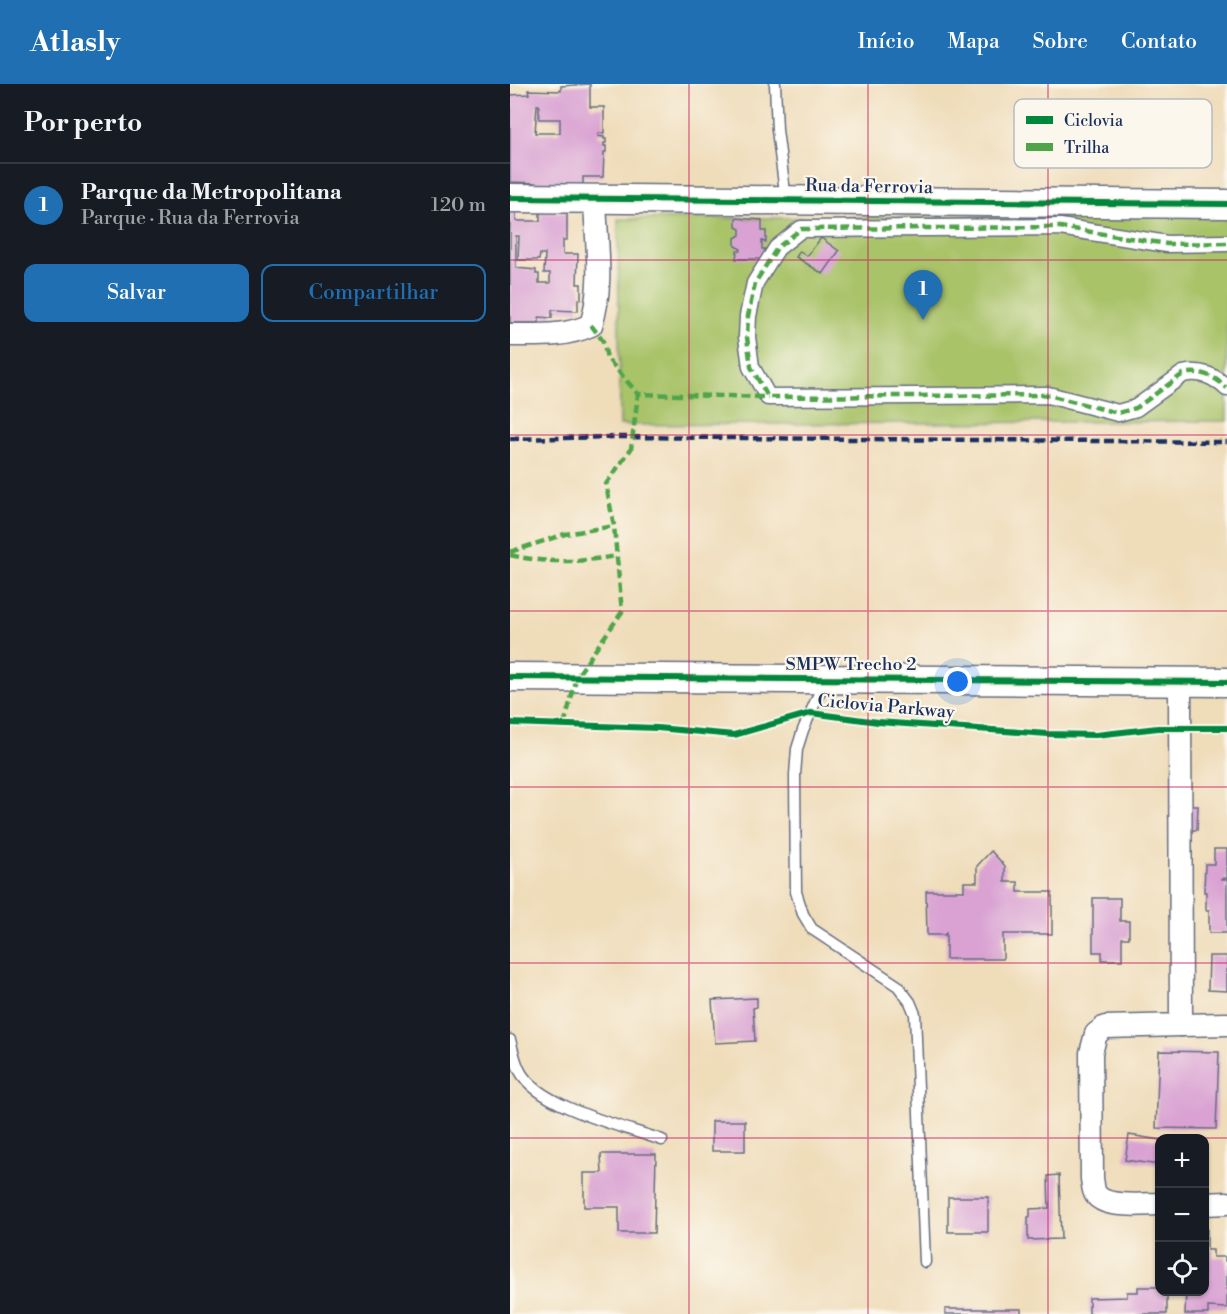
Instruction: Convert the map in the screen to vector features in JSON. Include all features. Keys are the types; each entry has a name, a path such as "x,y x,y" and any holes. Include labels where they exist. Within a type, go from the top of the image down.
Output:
{"street":[{"name":"Rua da Ferrovia","path":"510,198 1227,204"},
{"path":"510,335 576,332 591,326 598,293 595,200"},
{"path":"1227,243 1167,244 1060,227 801,229 777,248 755,283 748,316 747,337 751,367 768,397 1048,395 1118,413 1136,408 1183,374 1192,372 1206,374 1227,388"},
{"name":"SMPW Trecho 2","path":"510,677 1227,682"},
{"path":"1180,682 1181,1025"},
{"path":"1155,1204 1116,1204 1102,1201 1095,1194 1092,1179 1091,1053 1096,1034 1105,1027 1227,1024"},
{"path":"1209,1204 1227,1203"}],"lane":[{"path":"775,84 777,130 786,200"},
{"path":"826,679 802,730 797,749 795,775 796,892 803,914 812,929 898,986 910,1002 915,1014 925,1262"},
{"path":"510,1040 520,1071 537,1091 567,1107 662,1140"}],"green space":[{"path":"1227,216 1227,421 620,425 618,219"}],"building":[{"path":"590,84 590,107 604,107 604,133 598,133 598,136 606,139 603,177 583,177 583,185 535,185 535,183 510,182 510,95 529,94 528,90 561,91 561,86","holes":["537,105 539,105 539,119 560,119 560,133 535,133"]},
{"path":"510,212 516,212 516,221 540,221 540,212 567,212 567,240 563,240 563,254 578,254 577,284 581,284 581,300 578,299 578,311 552,310 552,318 539,317 539,323 510,323","holes":["516,236 519,236 518,260 539,260 540,254 545,254 544,273 550,273 550,283 539,283 539,274 536,274 536,270 516,268"]},
{"path":"736,218 762,220 762,231 766,231 766,242 762,241 765,259 736,259 737,251 741,249 735,246 735,238 740,235 740,229 736,227"},
{"path":"821,238 839,251 823,274 796,257 800,251 807,256"},
{"path":"1184,806 1198,806 1197,830 1184,830"},
{"path":"1214,849 1227,849 1227,878 1220,879 1227,879 1227,933 1209,933 1209,910 1206,910 1206,892 1204,892 1205,864 1214,864"},
{"path":"991,851 1005,866 1005,882 1018,882 1018,892 1052,892 1052,934 1003,934 1003,959 946,959 946,933 927,935 926,891 964,891 964,882 977,882 977,866"},
{"path":"1093,898 1120,898 1120,921 1129,921 1129,938 1122,938 1122,960 1102,960 1102,952 1093,952"},
{"path":"1209,956 1227,956 1227,991 1208,990"},
{"path":"757,998 757,1007 753,1008 755,1041 715,1043 712,1000"},
{"path":"1159,1051 1219,1052 1216,1129 1156,1128"},
{"path":"712,1121 745,1121 745,1151 712,1151"},
{"path":"1129,1135 1155,1139 1155,1164 1125,1160"},
{"path":"601,1154 656,1154 654,1233 619,1233 619,1207 584,1207 584,1173 602,1173"},
{"path":"1059,1175 1061,1239 1028,1240 1030,1209 1049,1208 1048,1176"},
{"path":"948,1197 988,1197 988,1232 948,1232"},
{"path":"1209,1250 1213,1250 1213,1257 1225,1257 1227,1261 1227,1308 1208,1307 1208,1314 1185,1314 1186,1296 1209,1296"},
{"path":"1138,1287 1155,1287 1155,1296 1167,1296 1167,1314 1089,1314 1089,1298 1127,1297 1127,1292 1138,1292"},
{"path":"945,1309 1021,1309 1021,1314 945,1314"}],"railway":[{"path":"510,439 615,437 1227,442"}],"marked path":[{"path":"1227,243 1167,244 1060,227 801,229 777,248 755,283 748,316 747,337 751,367 768,397 1048,395 1118,413 1136,408 1183,374 1207,375 1227,388"},
{"path":"591,325 603,341 607,358 638,394"},
{"path":"564,725 577,676 622,612 614,526 606,484 631,449 638,394 768,397"},
{"path":"510,552 565,534 614,526"},
{"path":"510,555 538,560 564,561 617,556"}],"cycle path":[{"path":"510,198 1227,204"},
{"name":"Ciclovia Parkway","path":"510,677 1227,682"},
{"name":"Ciclovia Parkway","path":"510,723 657,728 734,735 811,713 878,722 1048,734 1096,735 1158,728 1227,728"}],"place":[{"name":"Parque da Metropolitana","path":"923,320"}]}
